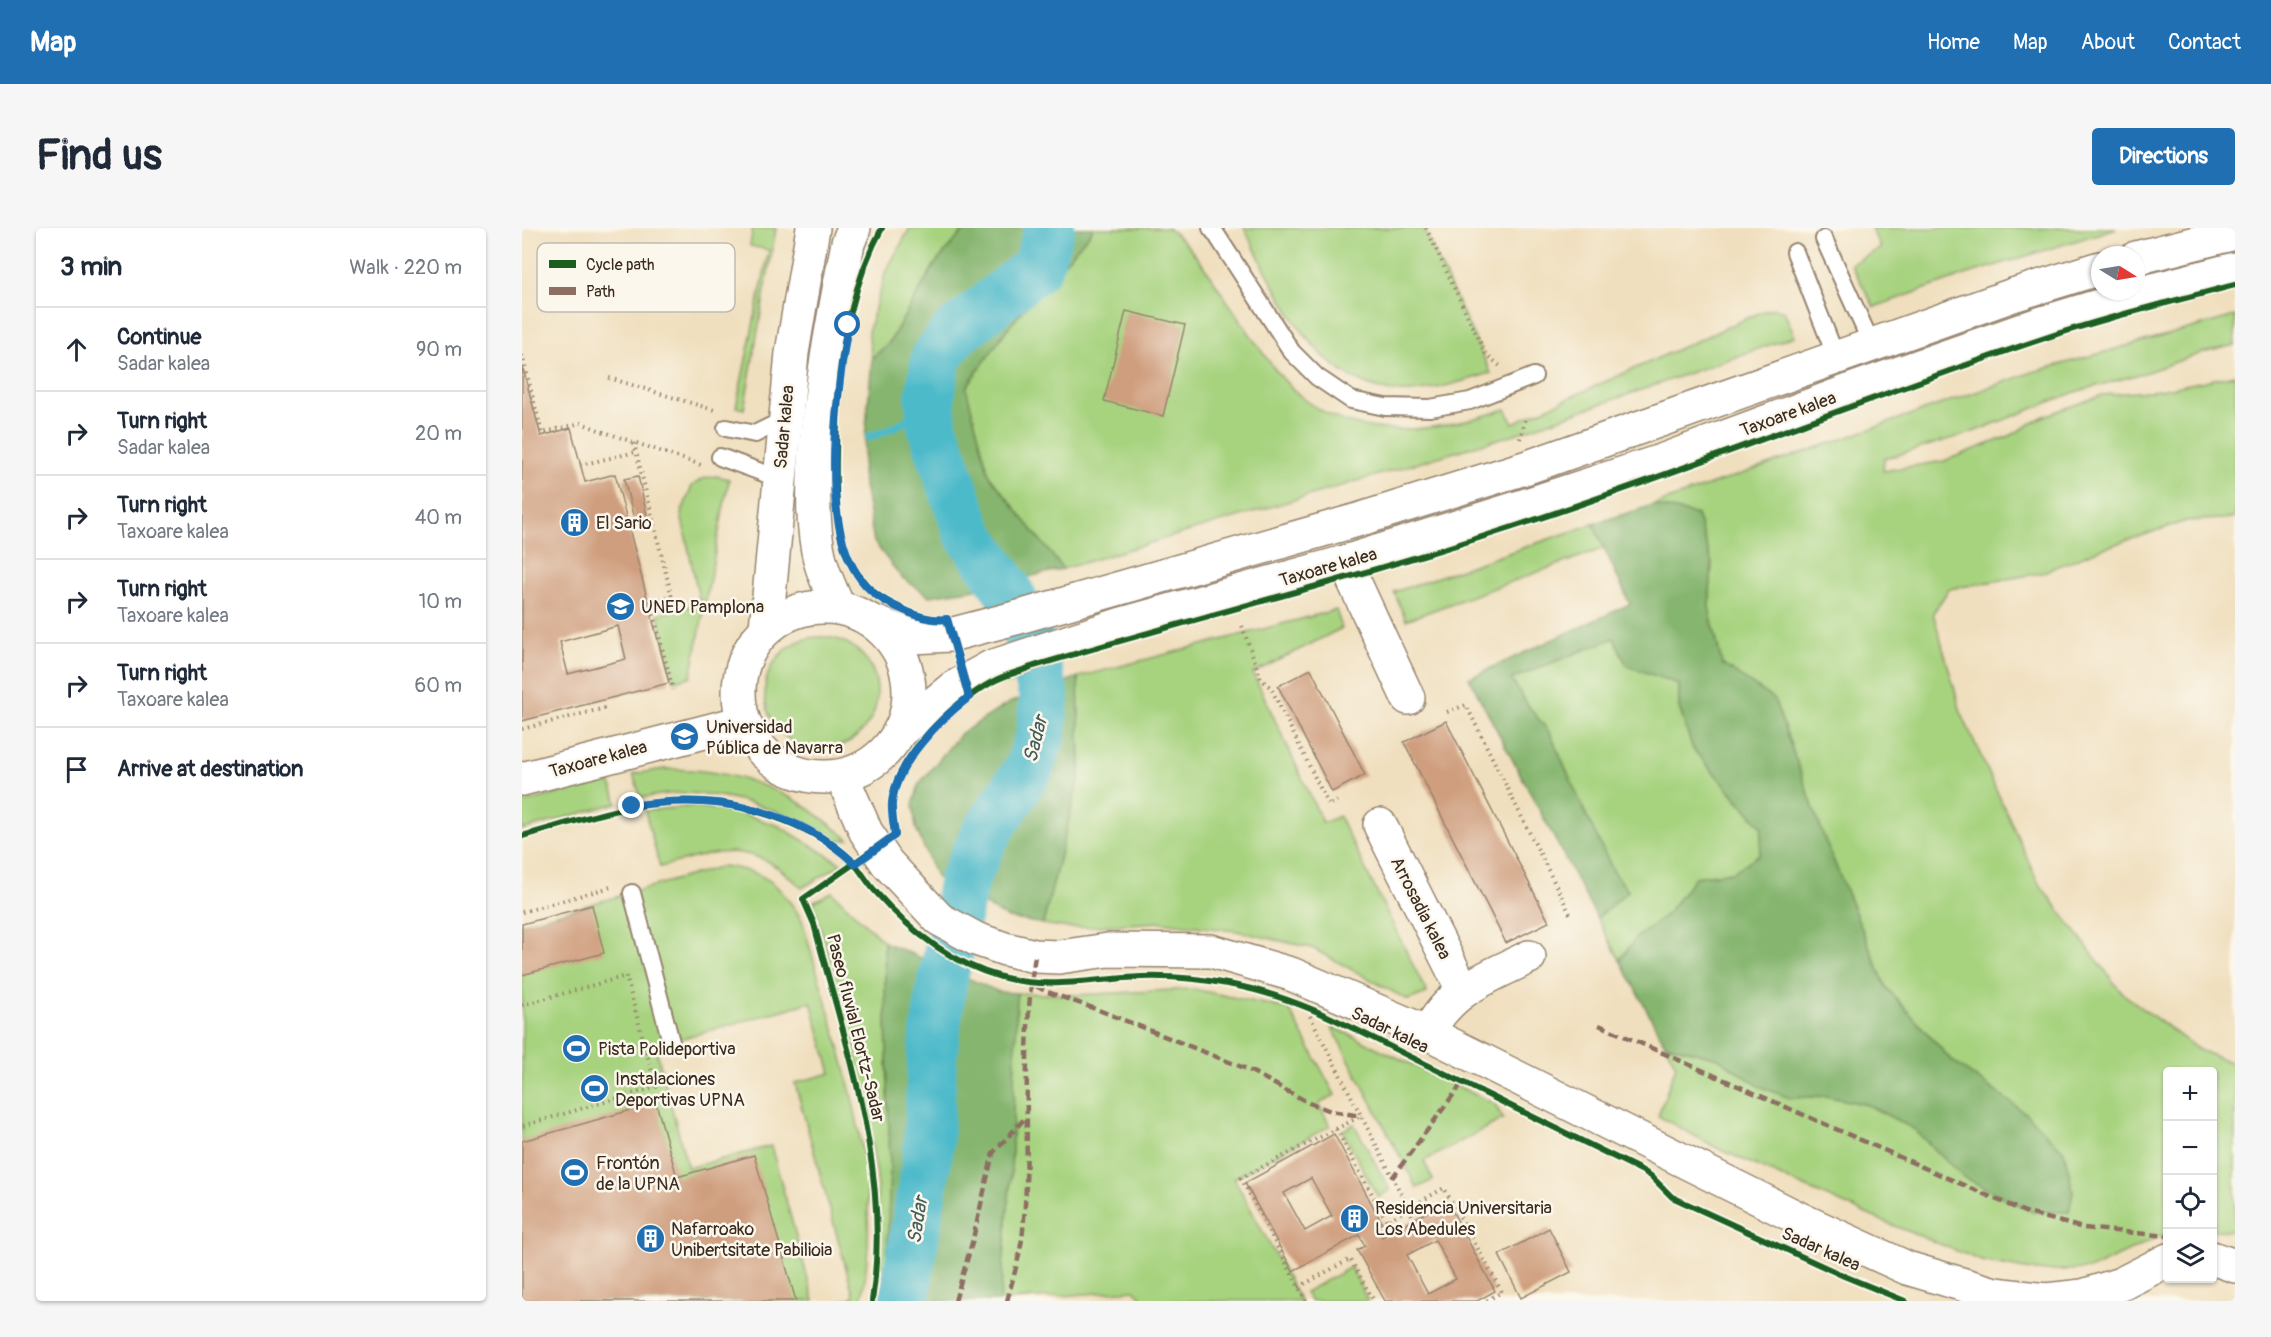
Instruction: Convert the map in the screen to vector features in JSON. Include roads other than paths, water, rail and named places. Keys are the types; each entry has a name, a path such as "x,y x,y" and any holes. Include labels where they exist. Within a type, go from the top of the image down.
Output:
{"street":[{"name":"Sadar kalea","path":"766,628 792,353 813,228"},
{"name":"Sadar kalea","path":"838,607 820,560 814,484 817,425 826,357 848,243 854,228"},
{"path":"2145,256 2235,233"},
{"name":"Taxoare kalea","path":"899,732 953,688 990,667 1083,636 1345,562 1514,509 1661,460 2039,324 2138,294 2235,269"},
{"name":"Taxoare kalea","path":"874,622 913,637 950,634 980,628 1361,519 1528,467 2013,295 2091,271"},
{"path":"1345,562 1408,698"},
{"path":"818,606 838,607 861,614 874,622 892,639 903,661 909,685 908,709 899,732 885,752 865,767 842,776 818,778 794,773 772,761 754,743 743,722 738,697 740,671 750,648 766,628 790,613 818,606"},
{"name":"Taxoare kalea","path":"522,779 743,722"},
{"name":"Sadar kalea","path":"842,776 866,832 861,861 939,920 976,939 1035,956 1059,957 1108,950 1211,951 1291,974 1428,1033 1802,1220 1907,1268 1995,1294 2046,1300 2083,1296 2121,1284 2163,1263"},
{"name":"Arrosadia kalea","path":"1380,825 1463,990"},
{"path":"1428,1033 1437,1015 1463,990 1529,957"},
{"path":"2217,1260 2235,1266"}],"lane":[{"path":"1210,228 1292,352 1317,377 1351,400 1385,407 1430,408 1470,400 1534,376"},
{"path":"1824,239 1872,345"},
{"path":"1795,252 1836,357"},
{"path":"726,428 755,434 785,419"},
{"path":"720,458 780,479"},
{"path":"625,889 671,1042"}],"waterway":[{"name":"Sadar","path":"904,1301 928,1152 932,1058 941,988 964,880 984,837 1029,768 1041,734 1044,696 1024,622 1007,589 968,532 932,426 930,397 936,357 955,333 1037,267 1050,228"},
{"path":"869,437 903,422 930,397"}],"place":[{"name":"El Sario","path":"575,523"},
{"name":"UNED Pamplona","path":"620,607"},
{"name":"Universidad Pública de Navarra","path":"685,737"},
{"name":"Pista Polideportiva","path":"577,1049"},
{"name":"Instalaciones Deportivas UPNA","path":"594,1089"},
{"name":"Frontón de la UPNA","path":"575,1173"},
{"name":"Residencia Universitaria Los Abedules","path":"1354,1218"},
{"name":"Nafarroako Unibertsitate Pabilioia","path":"650,1239"}]}
